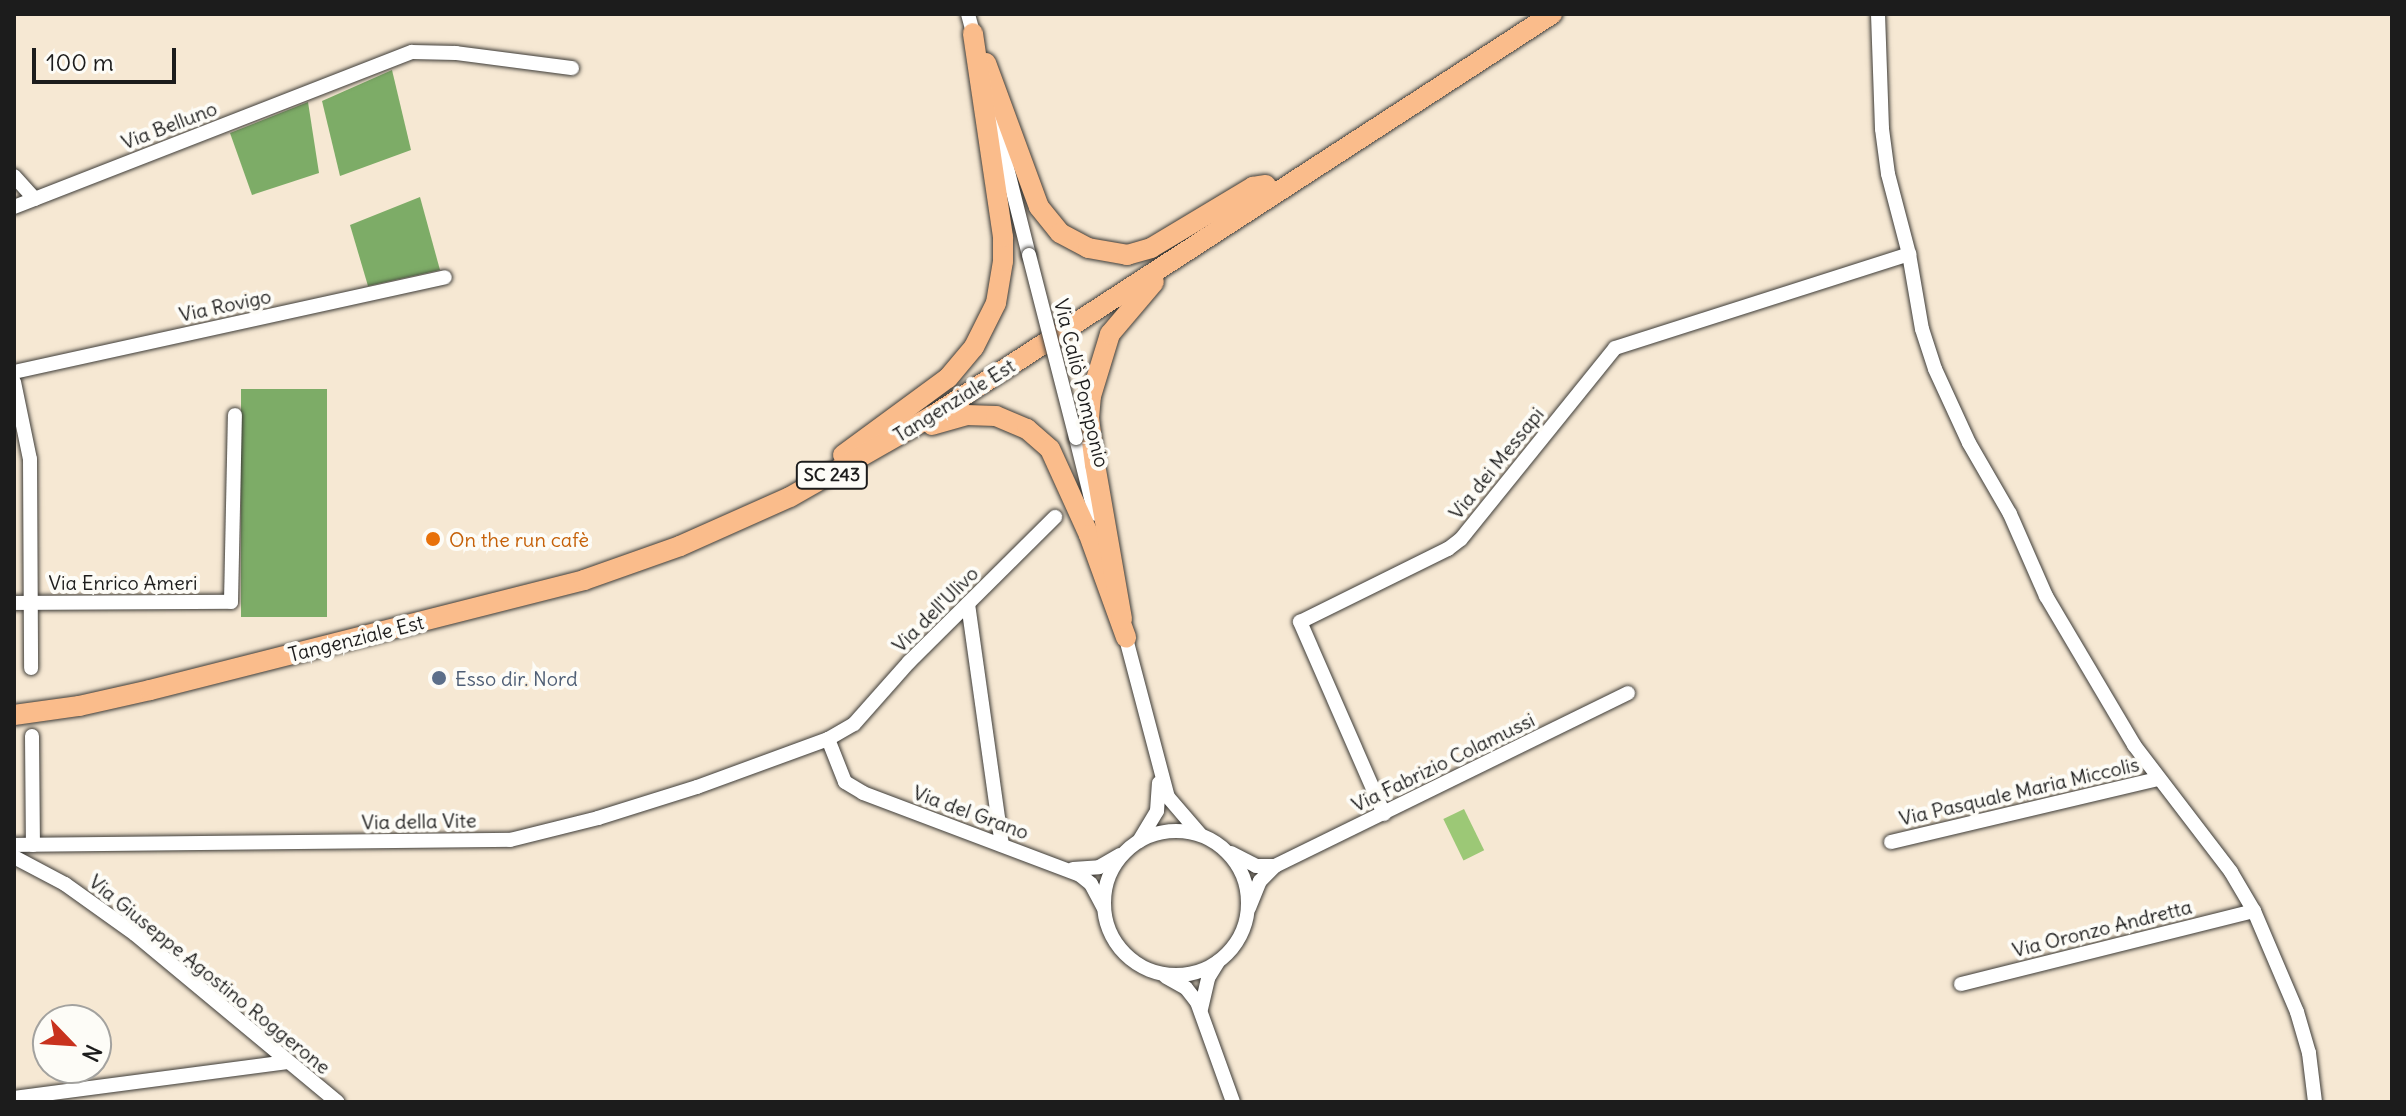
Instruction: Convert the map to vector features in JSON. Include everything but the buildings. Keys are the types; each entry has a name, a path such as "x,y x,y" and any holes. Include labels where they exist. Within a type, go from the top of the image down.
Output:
{"highway":[{"name":"Tangenziale Est","path":"14,702 139,681 513,587 602,561 764,496 843,455 1529,14"},
{"name":"Tangenziale Est","path":"14,715 79,706 150,690 584,580 680,546 832,475 934,415 1552,14"},
{"path":"970,24 977,31 998,103 1039,207 1054,227 1074,242 1102,253 1140,252 1161,243 1253,187 1266,185"},
{"path":"843,455 948,378 974,347 996,303 1002,271 1003,237 970,24"},
{"path":"1124,628 1089,418 1102,352 1122,317 1150,286 1245,219 1255,206"},
{"path":"832,475 845,472 949,418 982,414 1027,429 1050,449 1059,465 1124,628"}],"street":[{"path":"1878,14 1882,129 1888,174 1909,254 1922,329 1935,369 1969,443 2010,514 2046,596 2157,779 2199,828 2254,911 2297,1012 2309,1053 2315,1102"},
{"name":"Via Caliò Pomponio","path":"970,24 1158,763 1173,807 1202,836 1222,847 1236,864 1245,885 1247,916"},
{"name":"Via Belluno","path":"14,207 412,52 456,53 572,68"},
{"path":"14,176 35,199"},
{"name":"Via dei Messapi","path":"1384,814 1300,622 1448,549 1461,539 1615,348 1909,254"},
{"name":"Via Rovigo","path":"14,372 445,277"},
{"path":"14,382 30,459 31,668"},
{"name":"Via Enrico Ameri","path":"14,603 231,602 235,415"},
{"name":"Via dell'Ulivo","path":"828,739 844,731 1055,517"},
{"path":"968,604 1002,845"},
{"name":"Via Fabrizio Colamussi","path":"1275,866 1628,693"},
{"path":"32,736 33,845"},
{"name":"Via del Grano","path":"828,739 845,782 863,793 1064,868"},
{"name":"Via della Vite","path":"14,845 510,840 598,818 697,787 828,739"},
{"name":"Via Caliò Pomponio","path":"1103,907 1106,884 1114,866 1134,845 1157,811 1160,788 1158,763"},
{"name":"Via Pasquale Maria Miccolis","path":"1891,842 2157,779"},
{"name":"Via Caliò Pomponio","path":"1134,845 1168,831 1202,836"},
{"path":"1064,868 1088,870 1134,845"},
{"path":"1222,847 1256,866 1275,866"},
{"name":"Via Giuseppe Agostino Roggerone","path":"14,857 65,884 135,934 337,1102"},
{"path":"1202,1013 1204,991 1219,961 1233,947 1260,881 1275,866"},
{"path":"1064,868 1088,879 1119,948 1150,970 1186,988 1202,1013 1233,1102"},
{"name":"Via Oronzo Andretta","path":"1961,984 2254,911"},
{"path":"1150,970 1186,974 1219,961"},
{"path":"14,1098 288,1062"}],"green space":[{"path":"392,70 411,150 340,176 322,101"},
{"path":"308,102 319,173 252,195 230,133"},
{"path":"420,197 440,270 368,286 350,225"},
{"path":"241,389 327,389 327,617 241,617"},
{"path":"1464,809 1484,850 1463,860 1443,819"}],"place":[{"name":"On the run cafè","path":"433,539"},
{"name":"Esso dir. Nord","path":"439,678"}]}
